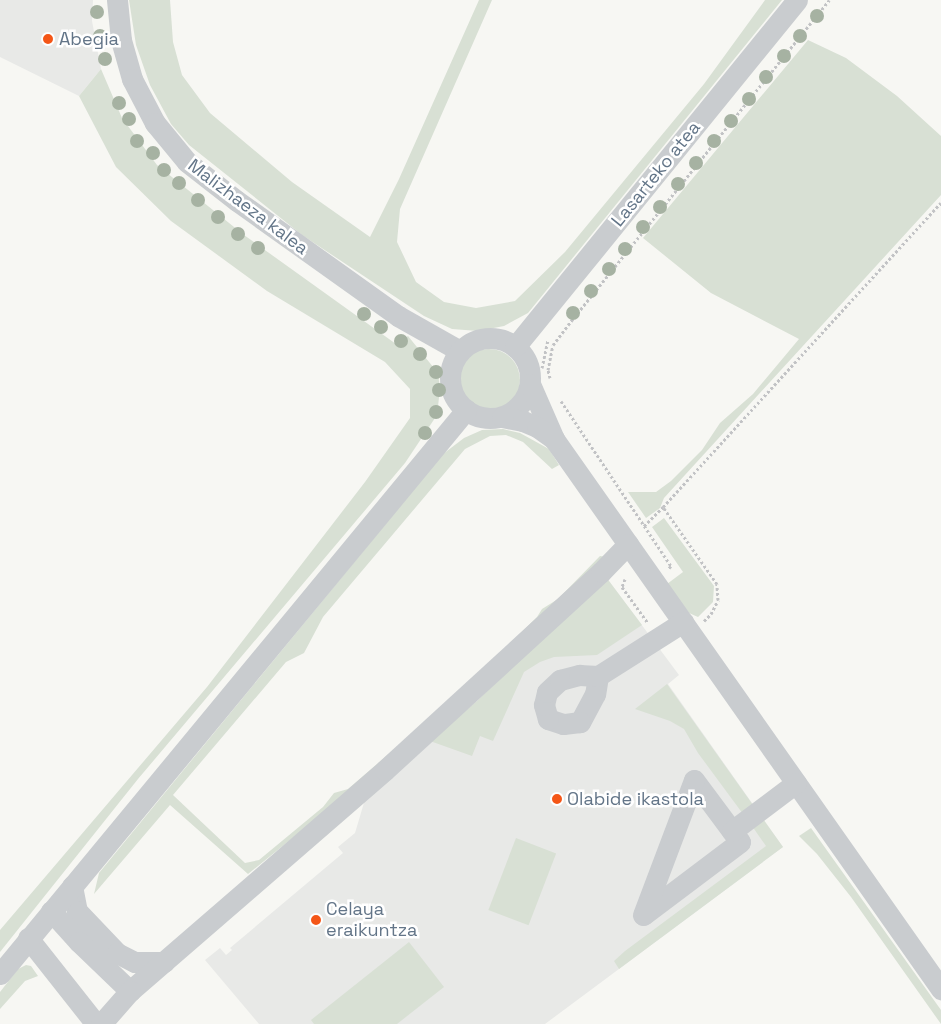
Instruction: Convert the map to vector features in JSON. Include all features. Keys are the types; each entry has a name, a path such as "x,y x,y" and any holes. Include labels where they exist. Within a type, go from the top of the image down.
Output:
{"street":[{"name":"Malizhaeza kalea","path":"118,0 121,40 132,79 155,123 187,162 237,201 398,316 460,351"},
{"name":"Lasarteko atea","path":"515,347 796,0"},
{"path":"554,439 537,427 523,421 502,417 489,419 476,416 466,410 453,396 450,377 451,367 460,351 472,342 487,338 497,338 515,347 528,363 536,380 554,439 941,989"},
{"path":"502,417 522,403 536,380"},
{"path":"0,974 466,410"},
{"path":"101,1024 130,991 385,770 601,572 628,544"},
{"path":"598,676 687,628"},
{"path":"694,780 732,831 740,842 643,915 694,780"},
{"path":"732,831 796,783"},
{"path":"72,886 78,911 117,954 135,962 164,962"},
{"path":"51,911 79,942 130,991"},
{"path":"28,938 96,1024"}],"path":[{"path":"552,384 548,370 553,345 829,0"},
{"path":"644,526 941,203"},
{"path":"536,380 551,335"},
{"path":"560,399 671,566 623,580 622,587 651,628"},
{"path":"663,507 716,584 718,600 711,614 687,628"}],"shaded area":[{"name":"Abegia","path":"0,0 93,0 92,21 101,69 79,96 0,57"},
{"path":"129,0 170,0 173,42 182,75 210,113 292,182 370,237 399,179 479,0 492,0 400,209 397,242 416,282 444,302 476,308 515,301 565,252 704,84 765,0 782,0 528,313 504,326 478,331 452,329 424,316 302,235 189,145 171,124 150,85 136,45"},
{"path":"808,40 846,58 897,96 941,136 941,195 664,498 660,508 646,518 628,492 656,492 671,481 702,450 720,423 753,394 799,339 711,293 643,238"},
{"path":"101,69 122,118 157,165 244,235 396,344 408,336 438,373 440,389 437,415 405,463 138,779 0,952 0,930 207,687 365,482 410,418 410,389 385,362 267,291 171,221 116,167 79,96"},
{"path":"489,349 501,351 511,358 518,368 520,380 518,392 511,402 501,409 489,411 477,409 467,402 460,392 458,380 460,368 467,358 477,351"},
{"path":"503,429 520,433 549,449 559,465 552,469 523,442 506,435 490,436 465,449 323,617 304,653 286,662 173,795 245,863 259,860 323,807 334,793 348,789 458,694 537,617 542,609 558,599 600,556 606,557 480,679 359,784 248,874 170,805 94,894 99,873 443,454 464,438 482,430"},
{"path":"664,518 714,586 713,602 698,617 689,613 667,584 683,572 652,527"},
{"name":"Olabide ikastola","path":"606,577 679,675 668,684 783,847 545,1024 259,1024 205,960 220,948 226,955 232,950 230,948 343,853 338,847 355,833 366,796 477,701"},
{"path":"606,577 642,625 597,655 554,657 540,662 524,672 493,741 480,736 472,756 430,741 477,701"},
{"path":"667,684 753,805 743,814 698,753 684,729 670,721 635,709"},
{"path":"763,819 783,847 619,969 614,961 625,951 766,846 752,826"},
{"path":"811,828 941,1010 941,1024 851,897 817,854 799,836"},
{"path":"516,838 556,853 529,925 488,910"},
{"path":"409,942 444,987 397,1024 314,1024 311,1020"},
{"path":"26,965 31,966 38,976 25,981 0,1009 0,992 18,969"}],"place":[{"name":"Abegia","path":"48,39"},
{"name":"Olabide ikastola","path":"557,799"},
{"name":"Celaya eraikuntza","path":"316,920"}]}
